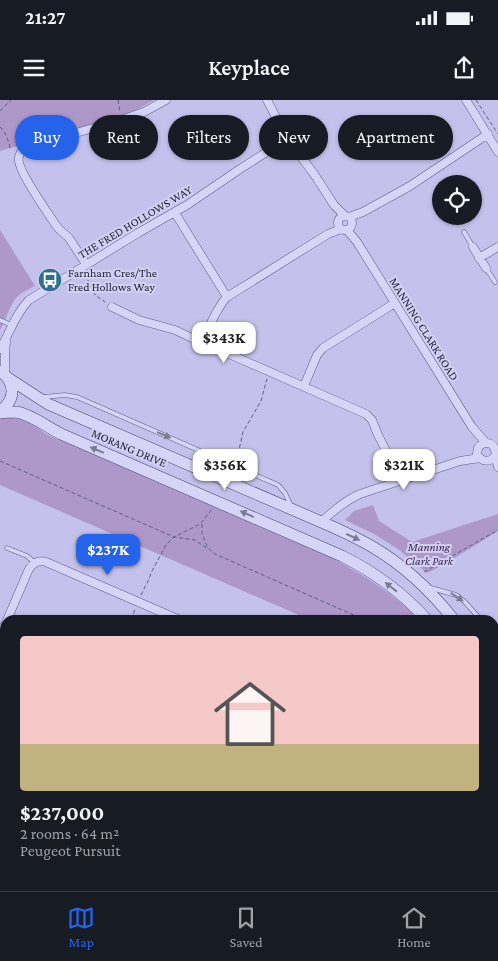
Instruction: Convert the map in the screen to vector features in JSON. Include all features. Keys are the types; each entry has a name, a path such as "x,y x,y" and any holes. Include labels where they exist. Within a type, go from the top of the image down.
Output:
{"main road":[{"name":"MORANG DRIVE","path":"4,375 48,404 321,522 372,546 394,560 426,588 450,615"},
{"path":"0,412 11,399 12,392 11,385 4,375"},
{"name":"MORANG DRIVE","path":"0,412 14,412 32,417 46,427 61,434 342,556 392,587 422,615"}],"street":[{"path":"135,115 166,100"},
{"name":"MANNING CLARK ROAD","path":"267,100 275,115"},
{"path":"466,100 498,152"},
{"path":"83,266 69,238 55,224 22,172 18,157 22,151 31,146 89,129"},
{"path":"399,481 389,455 370,417 360,410 213,346 208,341 208,332 219,306 227,297 363,212 410,186 488,134"},
{"name":"THE FRED HOLLOWS WAY","path":"0,349 3,338 20,310 29,300 175,212 259,158"},
{"name":"MANNING CLARK ROAD","path":"304,160 334,205 472,427 480,450"},
{"path":"175,212 227,297"},
{"path":"480,258 498,247"},
{"path":"473,248 486,268"},
{"path":"304,386 317,355 323,348 395,304"},
{"path":"112,307 139,320 174,330 192,338 208,338"},
{"name":"THE FRED HOLLOWS WAY","path":"3,338 5,354 4,375"},
{"path":"321,522 340,506 360,494 460,461 490,444 495,452 498,467"},
{"path":"480,450 483,460 495,452"},
{"path":"495,452 498,471"},
{"path":"333,528 340,506"},
{"path":"9,615 29,569 35,563 42,561 168,615"}],"lane":[{"path":"464,232 473,248"},
{"path":"486,268 495,282"},
{"path":"0,320 12,325"},
{"path":"36,397 65,395 77,397 260,477 282,488 293,510"},
{"path":"7,548 27,556 35,563"},
{"name":"MORANG DRIVE","path":"426,588 456,595 477,615"}],"path":[{"path":"0,111 10,100"},
{"path":"118,100 120,115"},
{"path":"476,100 498,134"},
{"path":"0,127 5,132 10,148"},
{"path":"0,132 5,132"},
{"path":"83,266 95,295 112,307"},
{"path":"0,461 174,537 190,538 216,554 353,615"},
{"path":"202,522 202,534 207,547"},
{"path":"424,572 498,530"}],"green space":[{"path":"0,100 154,100 126,115 89,115 89,125 79,128 79,115 15,115 15,147 0,151"},
{"path":"0,230 35,286 17,297 0,330"},
{"path":"0,418 20,419 48,435 332,558 378,586 413,615 299,615 0,485"},
{"name":"Manning Clark Park","path":"373,505 379,521 412,542 498,514 498,531 427,573 398,549 374,534 345,520 354,511"}],"place":[{"name":"Farnham Cres/The Fred Hollows Way","path":"50,280"}]}
